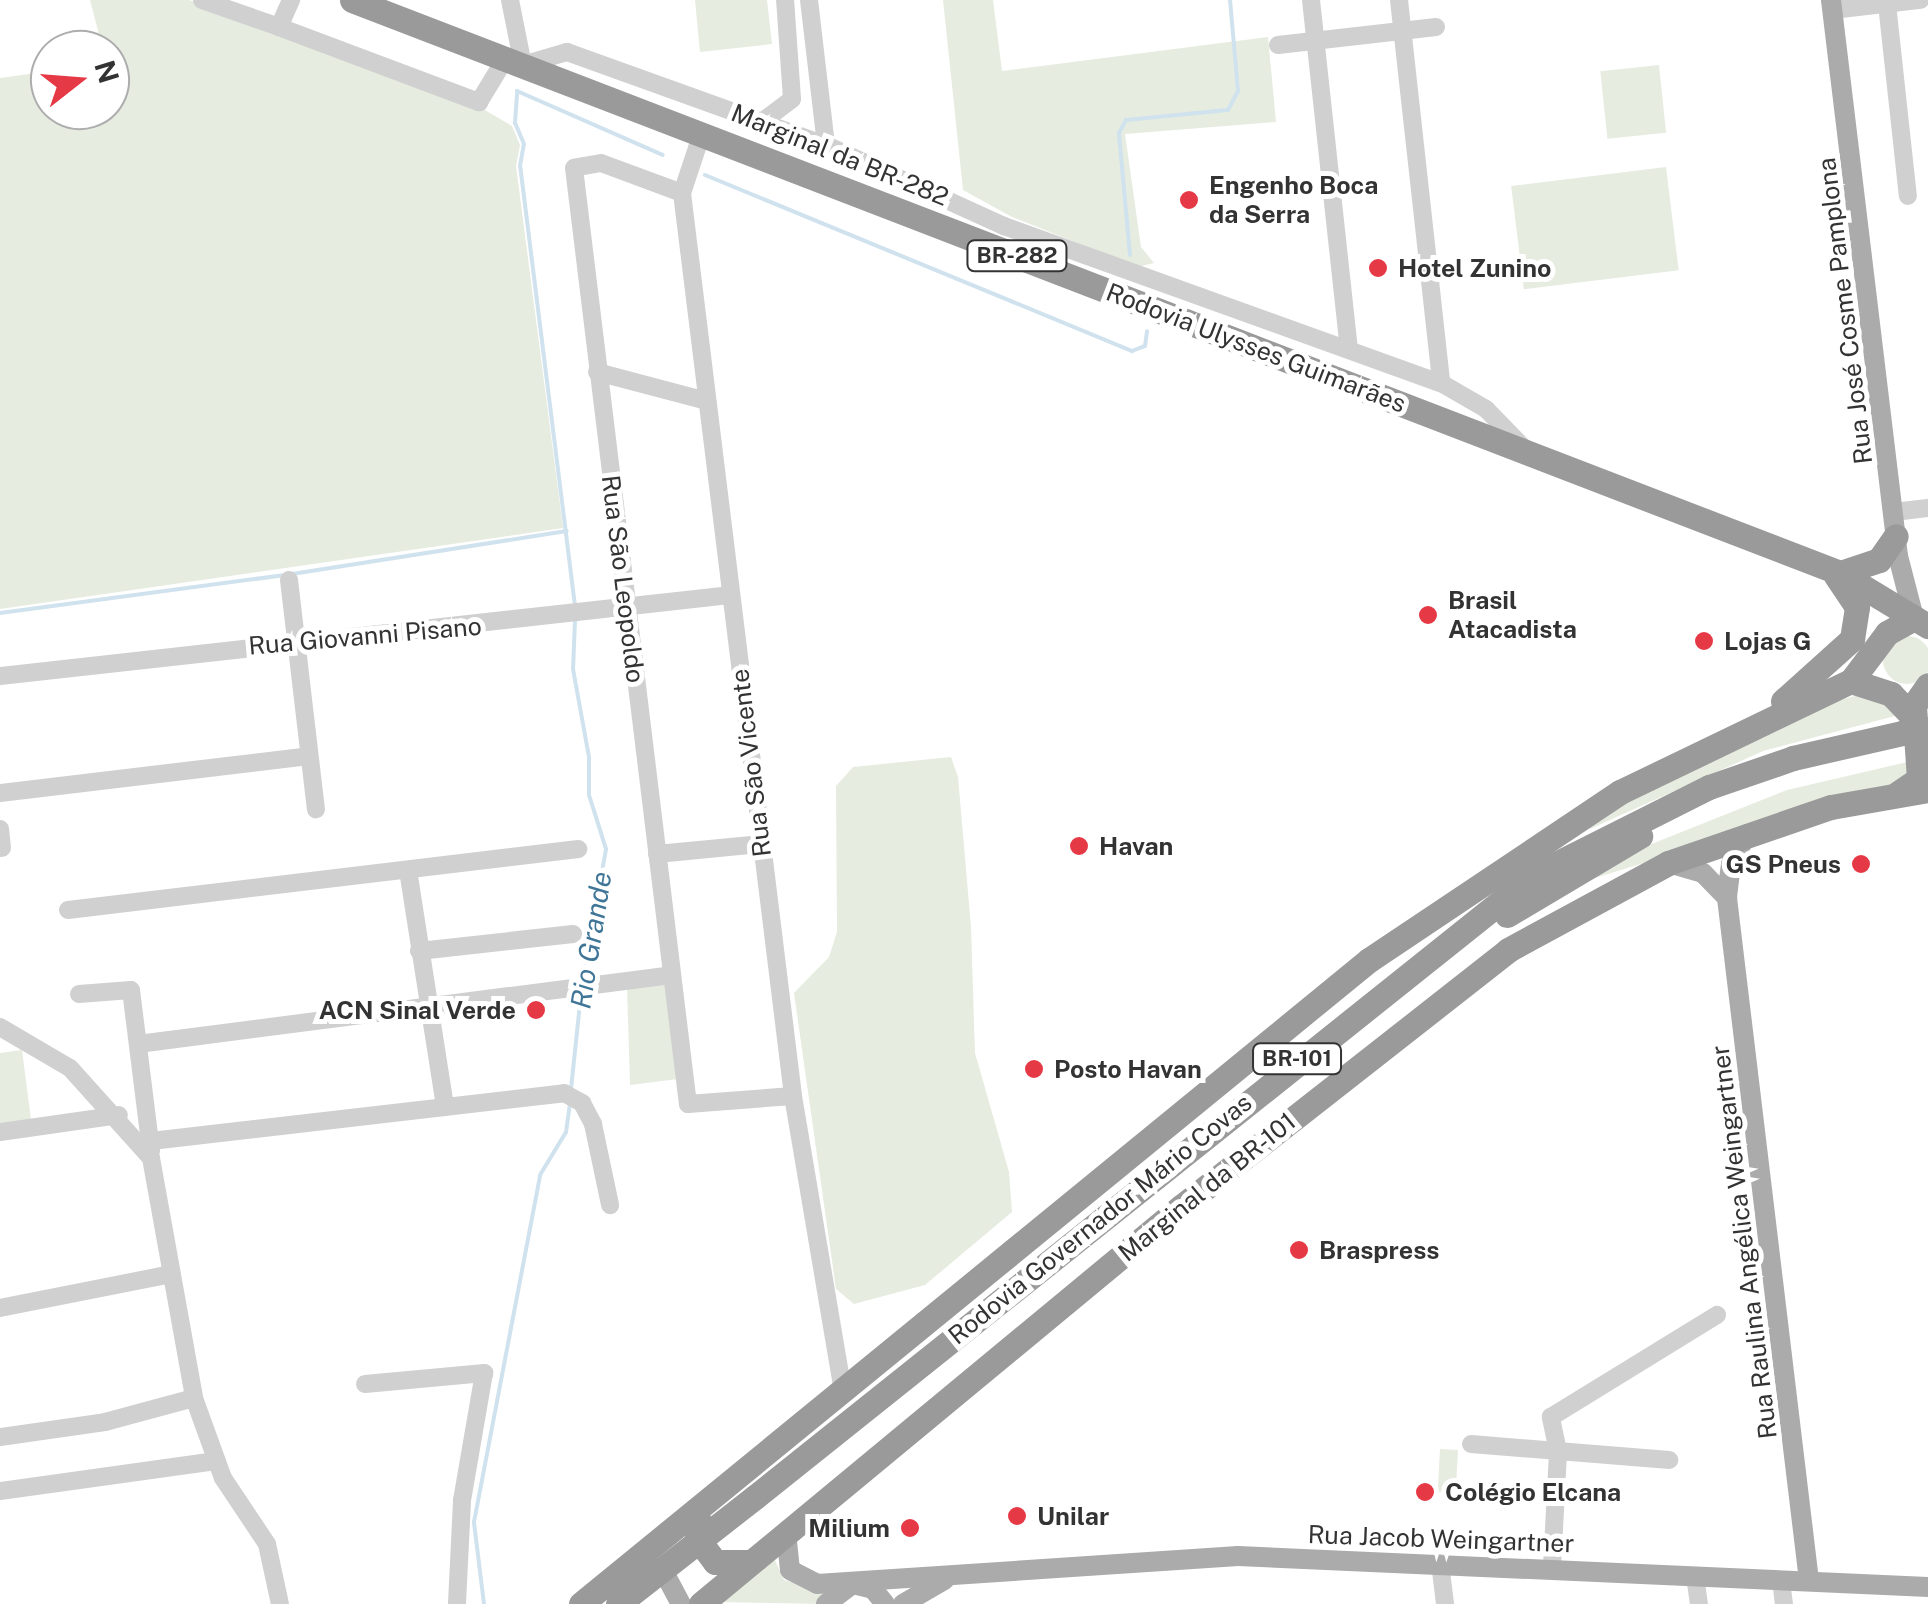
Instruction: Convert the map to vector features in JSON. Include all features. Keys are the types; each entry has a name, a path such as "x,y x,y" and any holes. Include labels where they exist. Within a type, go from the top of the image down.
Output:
{"highway":[{"name":"Rodovia Ulysses Guimarães","path":"352,0 1834,571 1921,622"},
{"path":"1758,721 1852,639 1854,598 1834,571 1879,560 1896,535"},
{"path":"581,1604 1369,960 1576,818 1758,721 1851,681 1879,642 1887,600"},
{"path":"1879,642 1921,622"},
{"path":"1851,681 1891,694 1919,731"},
{"path":"1898,793 1919,779 1916,700 1928,685"},
{"name":"Rodovia Governador Mário Covas","path":"618,1604 760,1504 1474,940 1600,857 1768,784 1919,731"},
{"name":"Rodovia Governador Mário Covas","path":"644,1604 992,1305 1486,908 1575,850 1708,788 1793,758 1919,731"},
{"name":"Marginal da BR-101","path":"700,1604 1406,1025 1524,940 1668,863 1748,834 1898,793 1928,790"},
{"path":"1406,1025 1459,972 1600,857"},
{"path":"1316,1004 1486,908"},
{"path":"992,1305 1130,1155"},
{"path":"708,1504 698,1524 704,1552 725,1565 750,1562"}],"main road":[{"name":"Rua José Cosme Pamplona","path":"1832,5 1896,535 1921,622"},
{"name":"Rua José Cosme Pamplona","path":"1887,600 1896,535"},
{"name":"Rua Raulina Angélica Weingartner","path":"1748,834 1730,864 1726,898 1809,1582"},
{"path":"1668,863 1703,873 1726,898"},
{"name":"Rua Jacob Weingartner","path":"786,1532 786,1562 798,1578 853,1584 1214,1556 1552,1566 1928,1587"},
{"path":"630,1565 666,1576 681,1604"},
{"name":"Rua Jacob Weingartner","path":"903,1604 953,1576"},
{"path":"826,1604 853,1584 873,1589 885,1604"}],"street":[{"path":"202,0 479,102 514,62 510,0"},
{"path":"279,28 291,0"},
{"path":"763,121 787,109 794,87 784,0"},
{"path":"809,0 826,145"},
{"path":"1311,0 1349,348"},
{"path":"1398,0 1441,384"},
{"path":"1832,5 1920,0"},
{"path":"1887,4 1908,196"},
{"path":"1278,45 1436,27"},
{"name":"Marginal da BR-282","path":"514,62 566,52 826,145 1004,226 1441,384 1486,408 1529,454"},
{"name":"Rua São Vicente","path":"701,136 682,192 793,1096 842,1391"},
{"name":"Rua São Leopoldo","path":"682,192 601,163 574,168 688,1104 793,1096"},
{"path":"597,372 707,401"},
{"path":"1896,535 1928,508"},
{"path":"289,580 316,809"},
{"name":"Rua Giovanni Pisano","path":"0,676 296,641 561,618 730,595"},
{"path":"0,793 310,756"},
{"path":"657,854 760,844"},
{"path":"68,910 578,849"},
{"path":"408,870 445,1107"},
{"path":"419,951 573,934"},
{"path":"138,1044 672,975"},
{"path":"79,994 132,990 151,1150 194,1398 216,1462 267,1544 280,1604"},
{"path":"0,1027 50,1054 119,1115 151,1150"},
{"path":"151,1150 445,1107 570,1096 598,1137 610,1205"},
{"path":"0,1132 119,1115"},
{"path":"0,1308 171,1274"},
{"path":"1552,1566 1558,1451 1551,1416 1717,1315"},
{"path":"365,1384 484,1373 462,1501 457,1604"},
{"path":"0,1436 106,1422 194,1398"},
{"path":"1472,1444 1670,1460"},
{"path":"0,1491 216,1462"},
{"path":"1440,1563 1445,1604"},
{"path":"1696,1576 1699,1604"},
{"path":"1781,1580 1784,1604"}],"shaded area":[{"path":"90,0 189,0 478,106 512,126 520,145 516,166 563,528 0,609 0,78 30,74 30,130 130,130 130,30 98,30"},
{"path":"695,0 767,0 772,44 700,52"},
{"path":"943,0 993,0 1002,71 1268,37 1276,122 1125,134 1141,247 1154,263 1138,267 1012,217 963,190"},
{"path":"1659,65 1666,133 1607,139 1600,71"},
{"path":"1666,167 1679,270 1524,289 1511,186"},
{"path":"1907,636 1924,643 1931,660 1924,677 1907,684 1890,677 1883,660 1890,643"},
{"path":"1873,691 1906,713 1763,751 1590,829 1588,824 1640,791 1800,711"},
{"path":"951,757 958,777 971,927 975,1053 1009,1172 1012,1212 925,1285 854,1304 836,1289 794,993 829,957 837,932 836,786 853,767"},
{"path":"1916,760 1916,779 1582,882 1644,847 1787,790"},
{"path":"665,981 678,1079 630,1085 627,986"},
{"path":"22,1050 31,1120 0,1124 0,1053"},
{"path":"1440,1449 1458,1450 1456,1493 1438,1492"},
{"path":"773,1556 784,1580 826,1591 819,1604 719,1602"}],"waterway":[{"path":"1130,255 1119,133 1126,120 1228,110 1238,91 1230,0"},
{"name":"Rio Grande","path":"575,606 520,166 524,144 515,123 517,91 663,155"},
{"path":"705,175 1132,351 1145,346 1147,331"},
{"path":"292,574 567,531"},
{"path":"0,613 283,575"},
{"name":"Rio Grande","path":"575,620 573,669 589,757 589,795 606,849 583,979"},
{"name":"Rio Grande","path":"571,1089 581,994"},
{"name":"Rio Grande","path":"484,1604 474,1522 540,1175 566,1132 570,1103"}],"place":[{"name":"Engenho Boca da Serra","path":"1189,200"},
{"name":"Hotel Zunino","path":"1378,268"},
{"name":"Brasil Atacadista","path":"1428,615"},
{"name":"Lojas G","path":"1704,641"},
{"name":"Havan","path":"1079,846"},
{"name":"GS Pneus","path":"1861,864"},
{"name":"ACN Sinal Verde","path":"536,1010"},
{"name":"Posto Havan","path":"1034,1069"},
{"name":"Braspress","path":"1299,1250"},
{"name":"Colégio Elcana","path":"1425,1492"},
{"name":"Unilar","path":"1017,1516"},
{"name":"Milium","path":"910,1528"}]}
